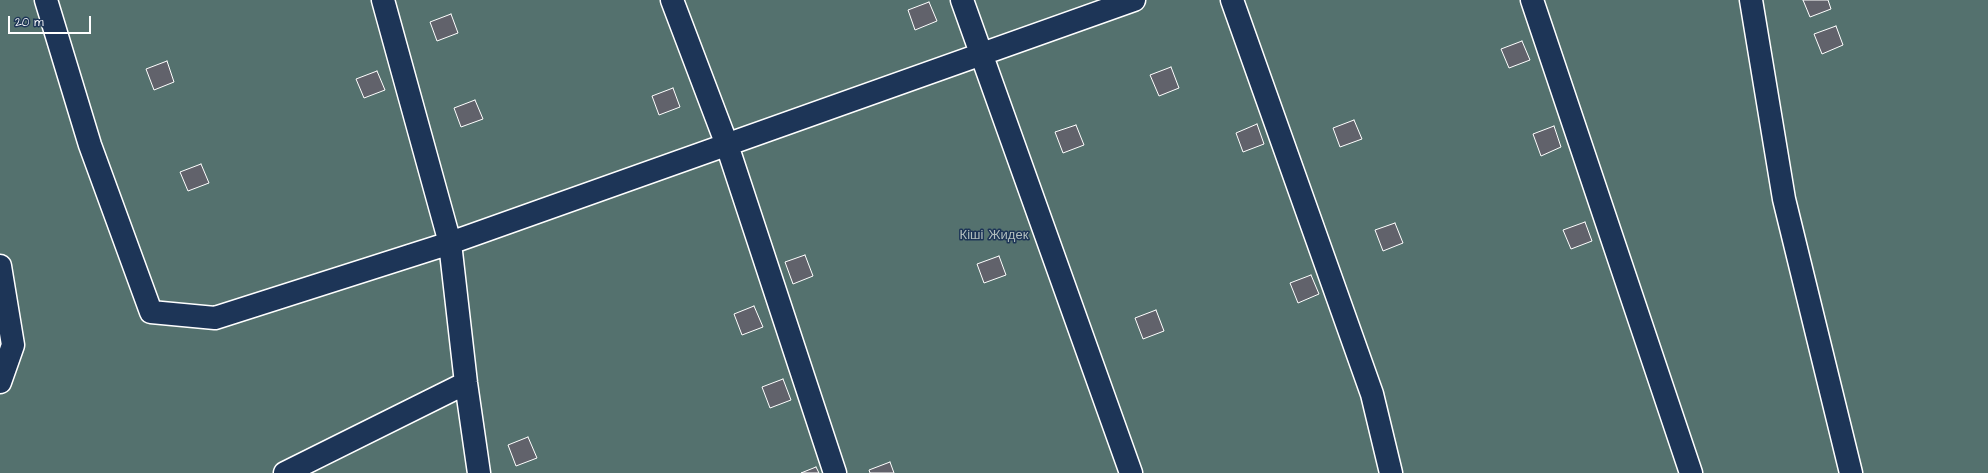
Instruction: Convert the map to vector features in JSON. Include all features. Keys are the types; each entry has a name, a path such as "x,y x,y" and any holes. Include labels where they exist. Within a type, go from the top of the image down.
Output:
{"street":[{"path":"46,0 90,145 151,312 215,318 450,243 1134,0"},
{"path":"383,0 450,243 466,383 479,473"},
{"path":"672,0 727,144 835,473"},
{"path":"962,0 1130,473"},
{"path":"1232,0 1372,394 1391,473"},
{"path":"1532,0 1691,473"},
{"path":"1751,0 1784,199 1851,473"},
{"path":"0,266 13,345 0,382"},
{"path":"285,473 466,383"}],"green space":[{"name":"Кіші Жидек","path":"0,0 1988,0 1988,473 0,473"}],"building":[{"path":"1803,0 1828,0 1831,9 1810,17"},
{"path":"929,2 937,21 915,30 908,10"},
{"path":"451,14 458,33 437,41 430,22"},
{"path":"1836,26 1843,45 1822,54 1814,34"},
{"path":"1522,41 1530,60 1509,68 1501,49"},
{"path":"167,61 174,82 154,90 146,69"},
{"path":"1171,67 1179,88 1159,96 1150,75"},
{"path":"377,71 385,90 364,98 356,79"},
{"path":"673,88 680,107 659,115 652,96"},
{"path":"475,100 483,119 461,127 454,108"},
{"path":"1354,120 1362,139 1340,147 1333,128"},
{"path":"1257,124 1264,144 1243,152 1236,133"},
{"path":"1076,125 1084,145 1063,153 1055,132"},
{"path":"1554,126 1561,147 1541,156 1533,134"},
{"path":"201,164 209,183 188,191 180,172"},
{"path":"1585,222 1592,241 1571,249 1563,230"},
{"path":"1395,223 1403,243 1383,251 1375,230"},
{"path":"805,255 813,276 793,284 785,262"},
{"path":"999,256 1006,275 984,283 977,264"},
{"path":"1311,275 1319,294 1298,303 1290,283"},
{"path":"754,306 763,327 742,335 734,314"},
{"path":"1156,310 1164,331 1143,339 1135,318"},
{"path":"783,379 791,400 770,408 762,387"},
{"path":"528,437 537,458 516,466 508,445"},
{"path":"890,462 894,473 870,473 869,470"},
{"path":"816,467 819,473 801,473"}]}
